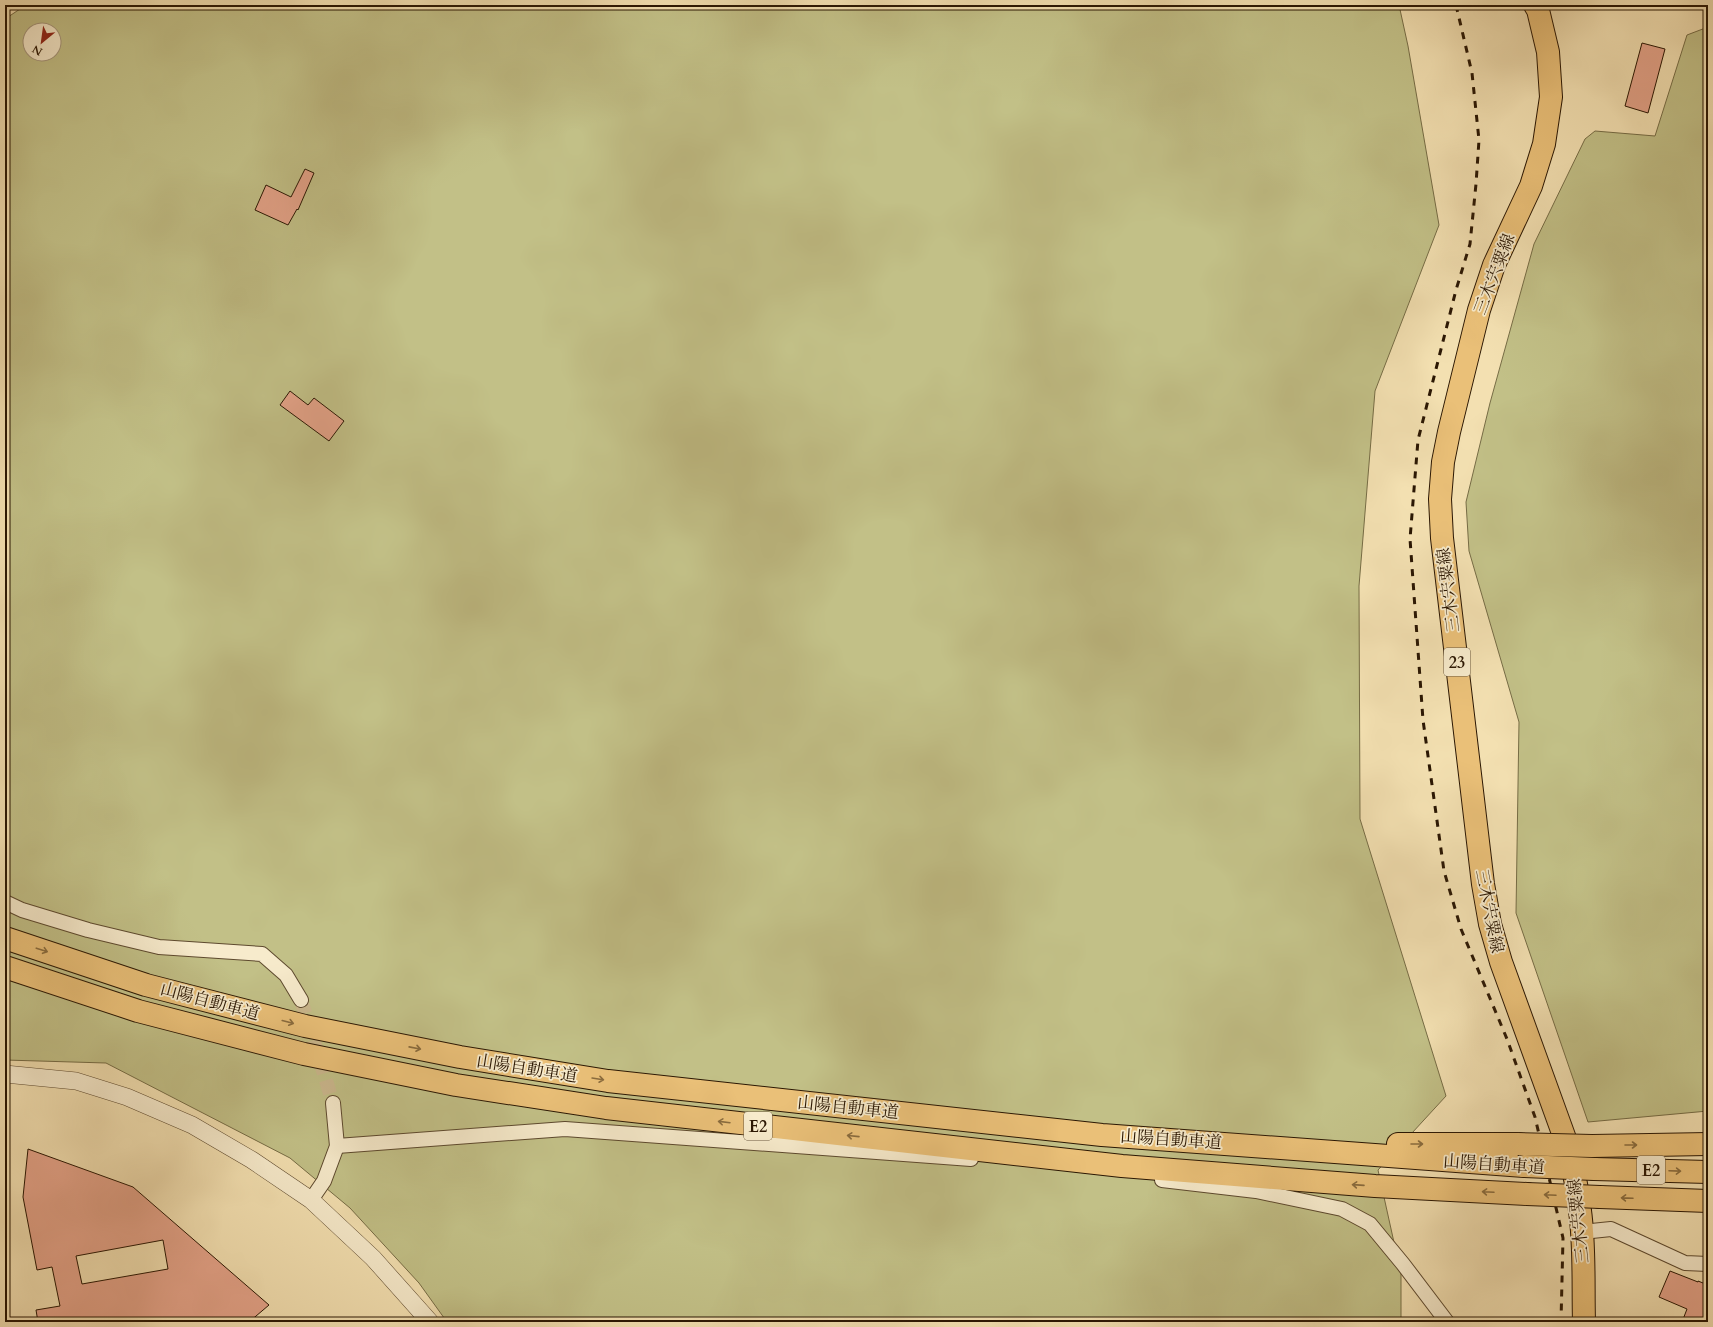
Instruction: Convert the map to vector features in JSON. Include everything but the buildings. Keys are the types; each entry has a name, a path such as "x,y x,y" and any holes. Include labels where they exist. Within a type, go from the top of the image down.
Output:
{"main road":[{"name":"三木宍粟線","path":"1534,5 1538,10 1548,52 1551,97 1544,144 1531,186 1494,265 1479,310 1449,432 1443,462 1440,499 1443,546 1483,884 1490,924 1500,962 1568,1147 1581,1212 1584,1322"},
{"name":"山陽自動車道","path":"5,938 146,984 305,1026 460,1057 608,1081 1102,1134 1524,1166 1708,1172"},
{"name":"山陽自動車道","path":"5,967 138,1012 304,1054 456,1085 606,1108 1122,1166 1375,1186 1708,1201"},
{"path":"1224,1143 1518,1144 1592,1146 1708,1144"}],"street":[{"path":"5,902 22,910 88,930 159,947 262,954 286,975 300,1000"},
{"path":"5,1074 76,1081 127,1097 192,1125 252,1160 311,1200 373,1258 430,1322"},
{"path":"311,1200 324,1181 337,1146 333,1103"},
{"path":"337,1146 565,1129 970,1159 1256,1191 1342,1209 1370,1224 1447,1322"},
{"path":"1582,1232 1611,1229 1685,1263 1708,1264"}],"shaded area":[{"path":"26,5 1399,5 1408,46 1439,225 1375,391 1359,586 1360,819 1446,1096 1378,1170 1401,1274 1401,1322 447,1322 419,1283 350,1208 290,1158 106,1063 5,1060 5,19"},
{"path":"1708,27 1708,1111 1588,1122 1516,913 1519,722 1469,551 1466,502 1490,403 1534,244 1585,139 1595,131 1655,136 1687,35"}],"tunnel":[{"path":"301,1000 333,1103"}],"railway":[{"path":"1456,5 1472,73 1479,140 1470,244 1456,290 1418,440 1410,539 1423,720 1444,871 1461,929 1507,1039 1535,1117 1563,1238 1561,1322"}]}
